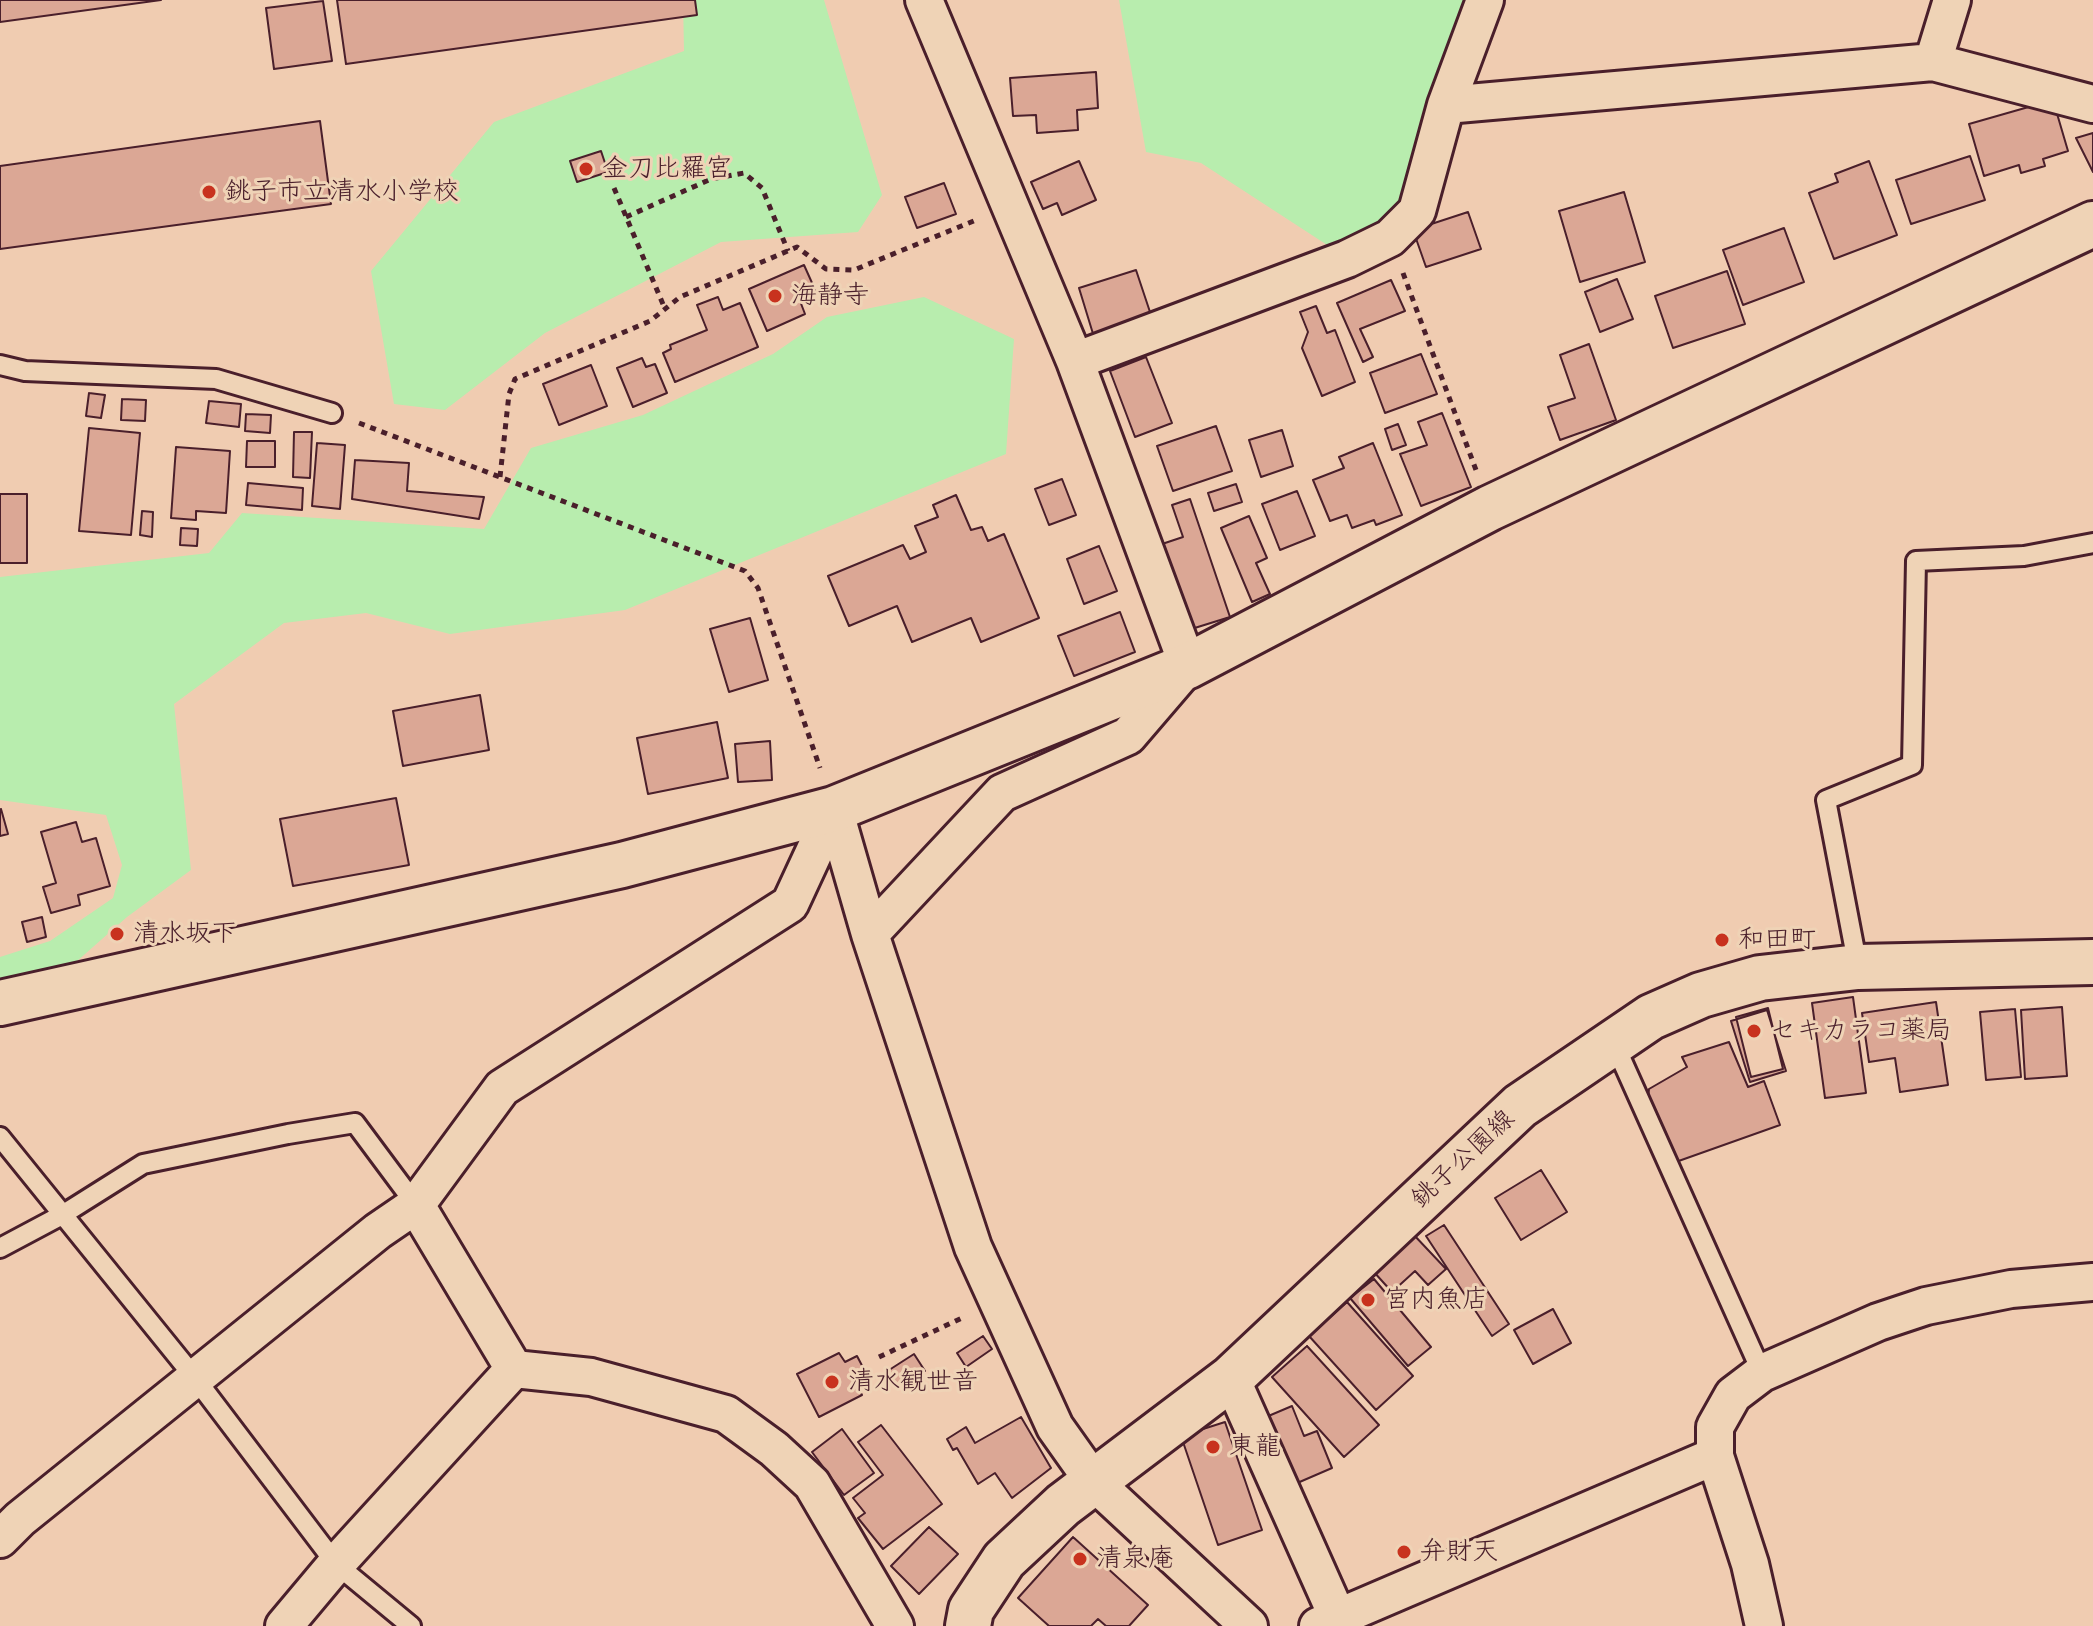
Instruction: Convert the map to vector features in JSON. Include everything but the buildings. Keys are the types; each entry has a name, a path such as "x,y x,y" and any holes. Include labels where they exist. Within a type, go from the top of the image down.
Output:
{"street":[{"path":"924,0 1075,361 1188,666"},
{"path":"1075,361 1347,259 1390,238 1417,211 1446,105 1485,0"},
{"path":"1933,62 1952,0"},
{"path":"1446,105 1933,62 2093,104"},
{"path":"0,1003 622,865 834,809 1188,666 1490,508 2093,224"},
{"path":"870,934 1002,793 1128,736 1188,666"},
{"path":"834,809 870,934 973,1247 1055,1427 1094,1482 1249,1626"},
{"path":"0,1539 20,1519 378,1231 416,1205 502,1088 790,904 834,809"},
{"path":"2092,962 2093,970"},
{"name":"銚子公園線","path":"968,1626 971,1610 1004,1560 1063,1505 1231,1378 1520,1106 1651,1017 1701,995 1760,978 1858,967 2092,962"},
{"path":"416,1205 514,1369"},
{"path":"1764,1626 1750,1564 1715,1456 1715,1427 1733,1395 1762,1373 1878,1322 1926,1306 2011,1289 2093,1282"},
{"path":"284,1626 336,1564 514,1369"},
{"path":"514,1369 591,1377 726,1414 774,1449 812,1484 895,1626"},
{"path":"1231,1378 1332,1623 1715,1456"}],"lane":[{"path":"0,365 25,371 216,379 332,413"},
{"path":"1858,967 1826,800 1912,765 1916,561 2024,556 2093,543"},
{"path":"1614,1043 1762,1373"},
{"path":"0,1248 62,1215 143,1164 355,1123 416,1205"},
{"path":"0,1137 195,1378 336,1564 411,1626"}],"path":[{"path":"626,217 711,179 744,173 762,188 788,251"},
{"path":"614,188 665,309"},
{"path":"500,477 509,394 515,379 650,321 680,297 797,247 826,269 854,270 1010,206"},
{"path":"1390,238 1490,508"},
{"path":"332,413 745,571 758,588 834,809"},
{"path":"879,1357 998,1301"}],"green space":[{"path":"683,0 824,0 882,195 858,232 721,242 545,333 445,410 394,404 371,271 494,122 684,51"},
{"path":"1119,0 1480,0 1400,212 1341,254 1201,163 1146,152"},
{"path":"924,297 1014,339 1006,454 625,610 450,634 366,613 284,623 174,704 191,870 127,917 0,1029 0,957 50,941 113,898 122,865 106,815 0,800 0,577 209,553 242,513 484,529 531,448 643,415 773,354 827,317"}],"place":[{"name":"金刀比羅宮","path":"586,169"},
{"name":"銚子市立清水小学校","path":"209,192"},
{"name":"海静寺","path":"775,296"},
{"name":"清水坂下","path":"117,934"},
{"name":"和田町","path":"1722,940"},
{"name":"セキカラコ薬局","path":"1754,1031"},
{"name":"宮内魚店","path":"1368,1300"},
{"name":"清水観世音","path":"832,1382"},
{"name":"東龍","path":"1213,1447"},
{"name":"弁財天","path":"1404,1552"},
{"name":"清泉庵","path":"1080,1559"}]}
